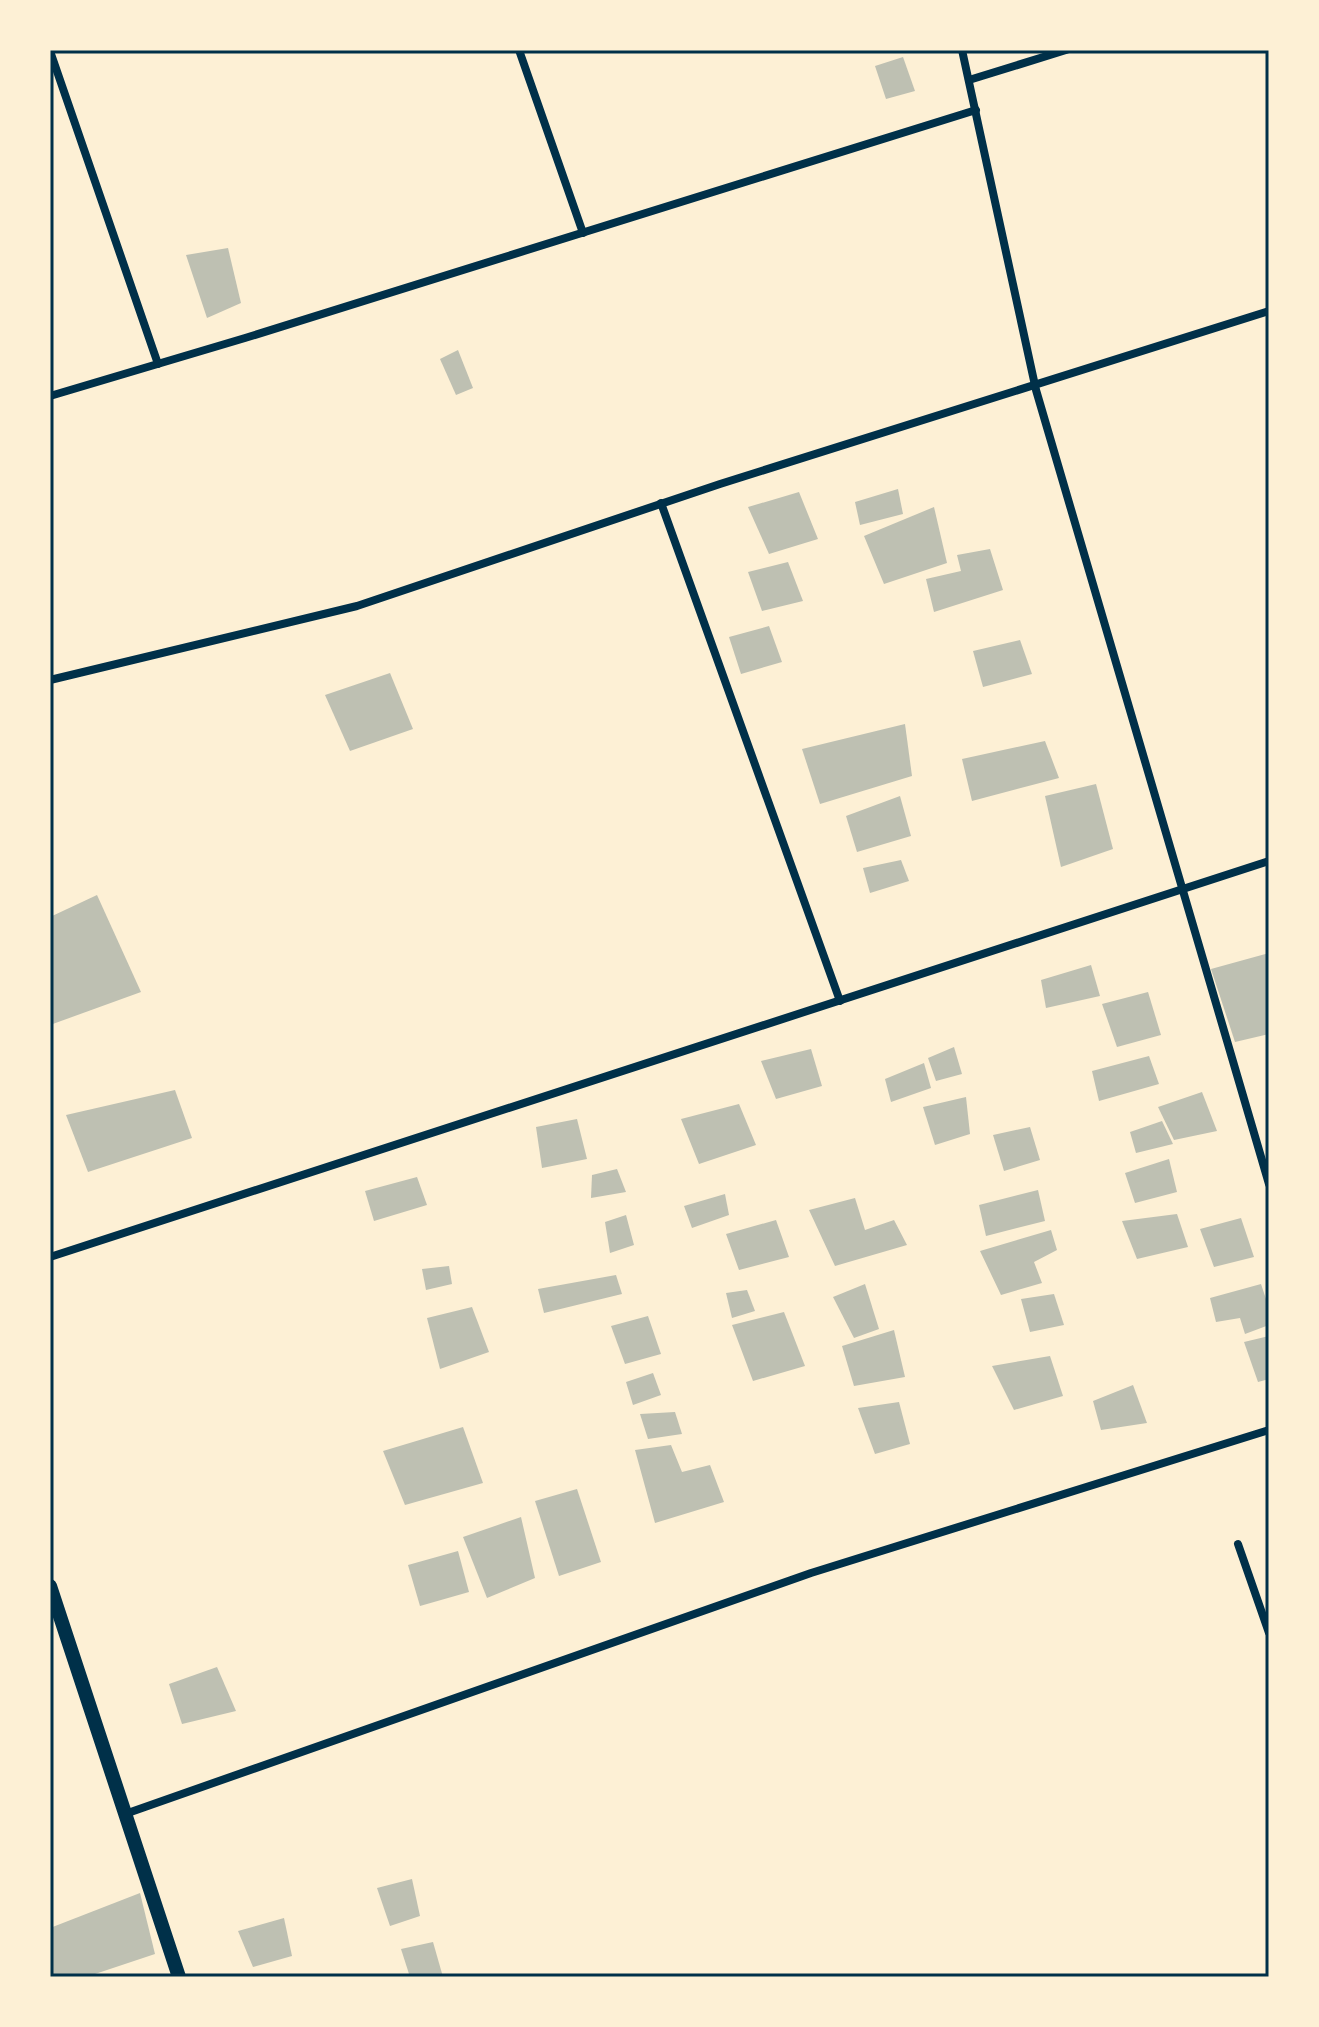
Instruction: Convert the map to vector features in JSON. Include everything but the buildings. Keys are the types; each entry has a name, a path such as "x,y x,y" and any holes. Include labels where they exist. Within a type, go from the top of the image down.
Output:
{"street":[{"path":"519,50 583,233"},
{"path":"962,50 1036,385 1269,1184"},
{"path":"969,80 1066,50"},
{"path":"50,51 158,364"},
{"path":"50,396 976,110"},
{"path":"50,680 357,606 661,503 1269,311"},
{"path":"661,503 840,1001"},
{"path":"50,1257 1269,861"},
{"path":"125,1814 811,1573 1269,1430"},
{"path":"1238,1544 1269,1633"},
{"path":"50,1586 179,1977"}]}
